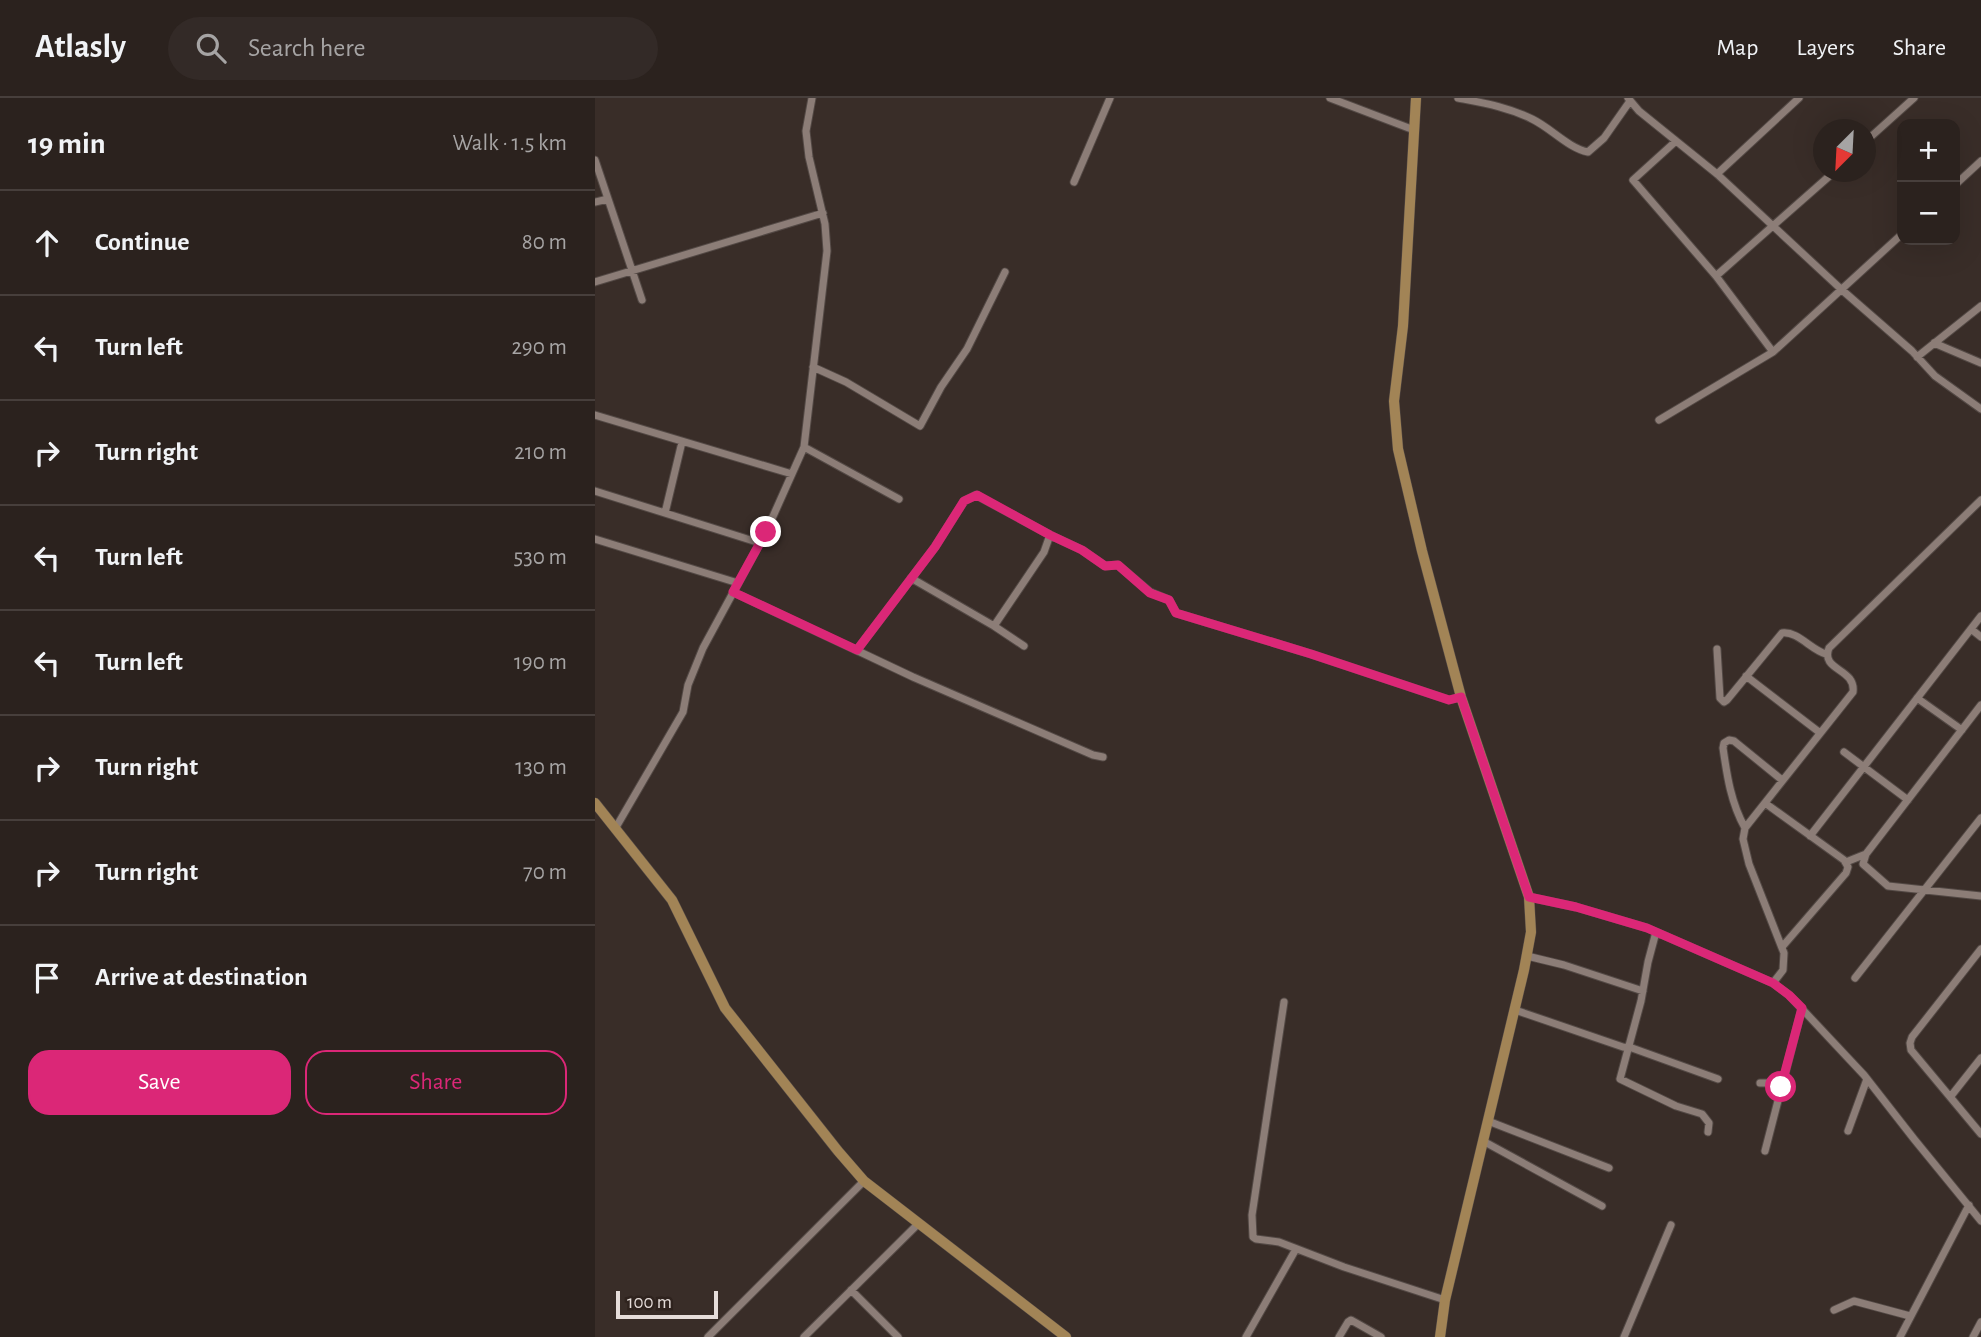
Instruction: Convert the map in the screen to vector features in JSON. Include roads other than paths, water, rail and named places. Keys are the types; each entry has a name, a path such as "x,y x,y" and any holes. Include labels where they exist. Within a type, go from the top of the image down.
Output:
{"street":[{"path":"615,829 684,712 688,684 703,648 760,543 804,447 827,251 823,213 809,156 806,131 812,98"},
{"path":"1074,182 1110,98"},
{"path":"1330,98 1414,130"},
{"path":"1416,98 1403,327 1394,401 1398,449 1419,542 1461,697 1529,897 1531,932 1515,1010 1445,1300 1440,1337"},
{"path":"1458,98 1504,102 1577,148 1588,152 1604,138 1629,99 1639,111 1717,174 1935,376 1981,409"},
{"path":"1717,174 1799,98"},
{"path":"1876,132 1914,98"},
{"path":"1676,141 1633,180 1716,276 1773,352"},
{"path":"595,160 642,300"},
{"path":"1959,182 1981,161"},
{"path":"1716,276 1823,182"},
{"path":"595,202 608,199"},
{"path":"595,282 823,213"},
{"path":"1659,420 1773,352 1897,239"},
{"path":"813,367 845,382 920,426 941,387 967,349 1005,272"},
{"path":"1917,357 1981,306"},
{"path":"1934,343 1981,363"},
{"path":"595,415 792,474"},
{"path":"665,513 682,442"},
{"path":"804,447 899,499"},
{"path":"595,491 760,543"},
{"path":"857,650 935,547 964,501 977,495 1082,550 1105,566 1118,565 1150,593 1169,600 1176,613 1449,700 1461,697"},
{"path":"1826,654 1829,648 1981,500"},
{"path":"994,626 1044,552 1050,535"},
{"path":"595,539 738,583"},
{"path":"911,578 1024,646"},
{"path":"733,592 1093,755 1104,757"},
{"path":"1810,836 1981,616"},
{"path":"1971,629 1981,637"},
{"path":"1717,649 1721,701 1726,701 1779,635 1785,632 1826,654 1830,663 1851,679 1854,686 1851,694 1745,828 1742,839 1749,864 1782,947 1784,964 1773,983"},
{"path":"1747,676 1819,732"},
{"path":"1917,698 1962,730"},
{"path":"1981,705 1866,854 1863,864 1888,886 1981,896"},
{"path":"1745,828 1731,794 1724,743 1729,740 1735,742 1782,780"},
{"path":"1845,752 1907,800"},
{"path":"595,803 672,900 725,1007 864,1181 1066,1337"},
{"path":"1765,803 1846,862 1848,867 1846,873 1782,947"},
{"path":"1855,978 1981,818"},
{"path":"1846,862 1866,854"},
{"path":"1529,897 1576,907 1656,932 1773,983 1802,1008 1867,1079 1981,1221"},
{"path":"1656,932 1620,1079 1661,1100 1702,1114 1709,1123 1708,1132"},
{"path":"1981,949 1910,1041 1912,1050 1981,1134"},
{"path":"1527,956 1643,991"},
{"path":"1284,1002 1252,1215 1252,1234 1256,1239 1279,1242 1445,1300"},
{"path":"1765,1151 1802,1008"},
{"path":"1515,1010 1718,1079"},
{"path":"1951,1096 1981,1058"},
{"path":"1848,1130 1867,1079"},
{"path":"1760,1083 1782,1083"},
{"path":"1488,1122 1609,1168"},
{"path":"1483,1141 1602,1206"},
{"path":"708,1337 864,1181"},
{"path":"1900,1337 1969,1205"},
{"path":"804,1337 919,1223"},
{"path":"1624,1337 1671,1225"},
{"path":"1246,1337 1296,1249"},
{"path":"851,1290 898,1337"},
{"path":"1834,1310 1854,1301 1910,1316"},
{"path":"1339,1337 1351,1320 1381,1337"},
{"path":"1973,1337 1981,1322"}]}
